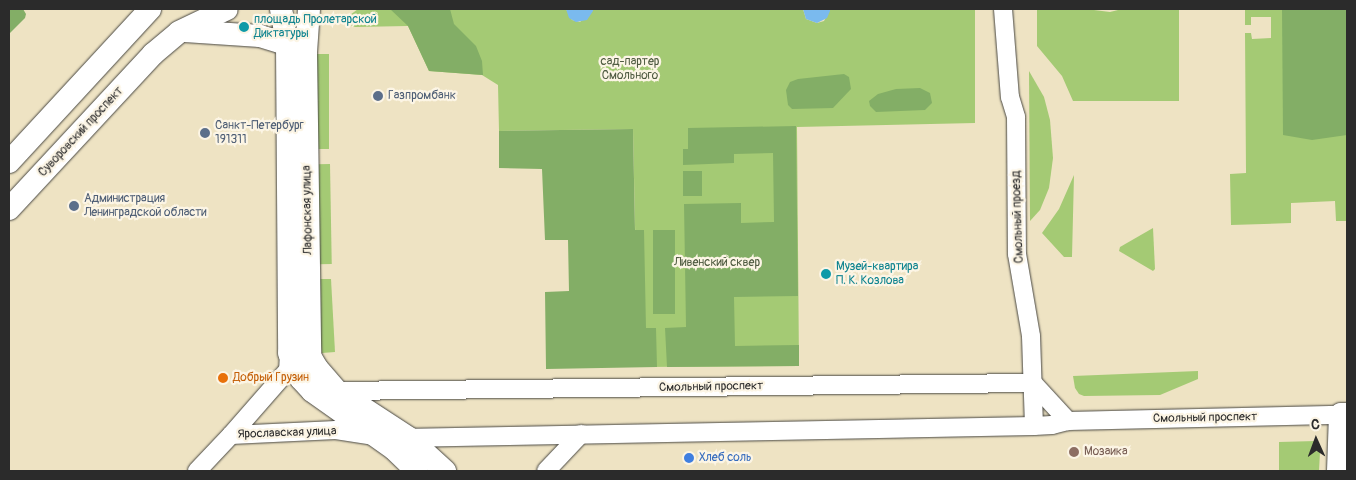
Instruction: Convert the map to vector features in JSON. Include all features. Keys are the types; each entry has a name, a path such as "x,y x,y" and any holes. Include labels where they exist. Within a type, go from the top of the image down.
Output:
{"main road":[{"path":"1339,471 1344,415"}],"street":[{"path":"9,162 150,9"},
{"path":"179,32 227,9"},
{"path":"179,32 209,31 260,36 286,44 281,9"},
{"name":"Смольный проезд","path":"1003,9 1010,97 1016,117 1016,254 1031,336 1034,426"},
{"name":"Лафонская улица","path":"308,14 306,71 310,356 316,368 337,391 409,438 445,471"},
{"name":"Суворовский проспект","path":"9,209 153,54 179,32"},
{"name":"Лафонская улица","path":"286,44 289,353 301,379 312,391 372,436 394,449 417,471"},
{"name":"Ярославская улица","path":"197,471 288,370 289,353"},
{"path":"1033,383 1068,420"},
{"name":"Смольный проспект","path":"337,391 1033,383"},
{"name":"Смольный проспект","path":"372,436 409,438 1034,426 1052,425 1068,420 1344,415"},
{"name":"Ярославская улица","path":"231,434 336,430 372,436"},
{"path":"546,471 581,434"}],"green space":[{"path":"9,9 23,9 26,14 25,18 9,34"},
{"name":"сад-партер Смольного","path":"358,9 566,9 572,20 580,22 593,9 803,9 806,19 817,23 824,21 830,9 975,9 975,123 797,127 799,366 638,367 633,129 499,131 498,85 482,75 429,71 408,26 355,27 342,21"},
{"path":"390,9 450,9 454,24 476,46 482,61 483,75 429,71 408,26"},
{"path":"1037,9 1086,9 1110,12 1122,9 1179,9 1179,101 1073,101 1062,76 1037,46"},
{"path":"1245,9 1347,9 1347,221 1336,221 1335,201 1291,203 1291,223 1231,225 1230,174 1246,173 1245,33 1251,33 1252,39 1271,38 1271,17 1251,17 1251,25 1245,25"},
{"path":"1282,9 1347,9 1347,135 1312,140 1283,135"},
{"path":"317,54 329,54 329,149 317,149"},
{"path":"1029,71 1044,97 1050,120 1053,158 1049,188 1040,210 1030,221"},
{"path":"844,74 849,77 851,89 833,108 792,109 788,105 786,90 790,82 798,79"},
{"path":"920,88 930,93 932,103 925,110 876,112 870,106 869,101 878,94 896,89"},
{"name":"Ливенский сквер","path":"796,126 798,296 734,297 735,346 799,345 799,366 667,367 665,328 686,327 684,204 741,203 741,223 774,222 773,153 734,154 734,163 683,165 683,149 688,149 688,128"},
{"path":"633,129 635,230 644,230 646,328 656,328 657,367 546,369 545,292 569,291 568,240 545,240 542,169 499,168 499,131"},
{"path":"317,164 330,164 332,264 319,264"},
{"path":"683,171 702,171 702,196 683,196"},
{"path":"1074,175 1072,257 1064,257 1042,233 1059,209"},
{"path":"1153,228 1155,269 1153,271 1119,251 1120,247"},
{"path":"653,230 675,230 675,314 653,314"},
{"path":"318,279 331,279 335,352 322,353 319,333"},
{"path":"1198,371 1198,379 1160,395 1084,396 1079,394 1075,388 1073,376"},
{"path":"1316,441 1316,451 1320,452 1319,471 1279,471 1279,442"}],"water":[{"path":"566,9 593,9 593,11 587,20 576,22 569,18"},
{"path":"803,9 830,9 830,11 827,18 817,23 806,19"}],"place":[{"name":"площадь Пролетарской Диктатуры","path":"244,27"},
{"name":"Газпромбанк","path":"378,96"},
{"name":"Санкт-Петербург 191311","path":"205,133"},
{"name":"Администрация Ленинградской области","path":"74,206"},
{"name":"Музей-квартира П. К. Козлова","path":"826,274"},
{"name":"Добрый Грузин","path":"223,378"},
{"name":"Мозаика","path":"1074,452"},
{"name":"Хлеб соль","path":"689,458"}]}
